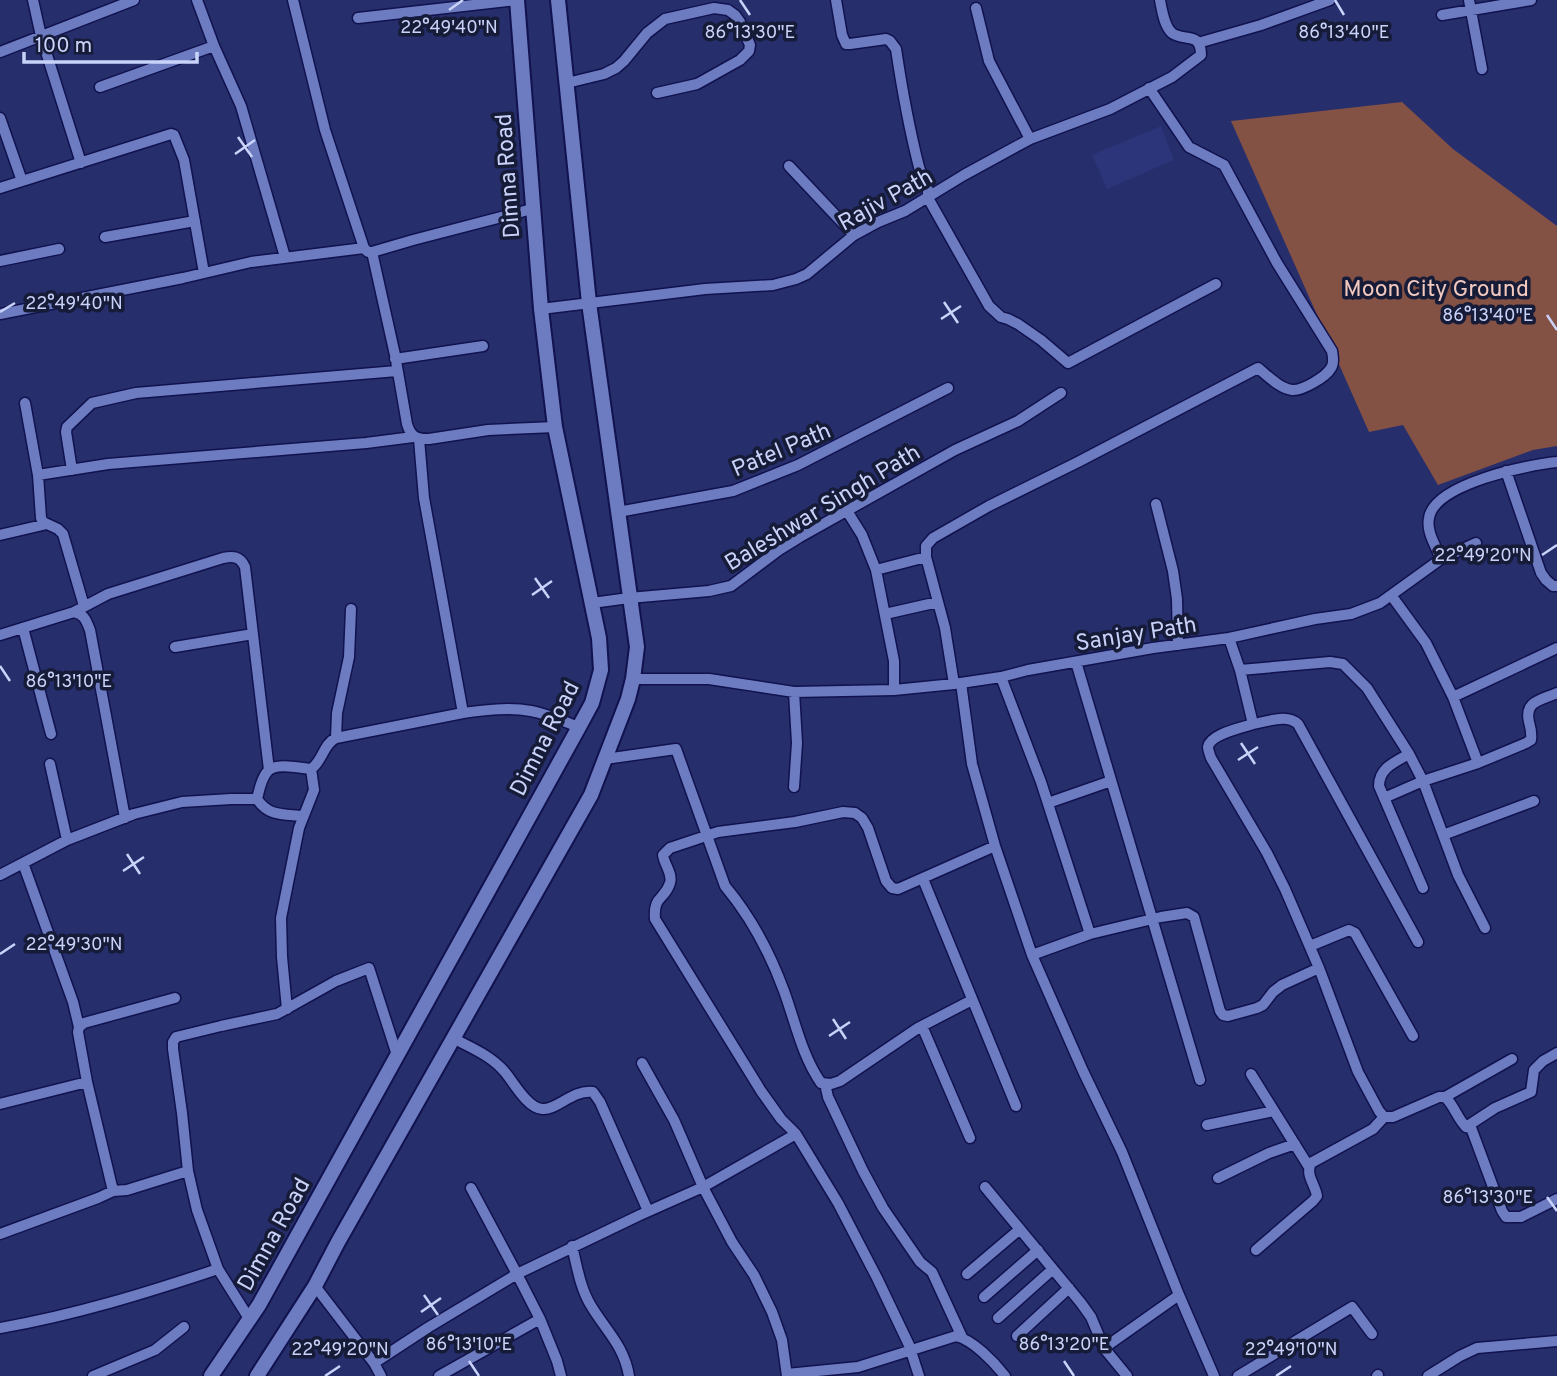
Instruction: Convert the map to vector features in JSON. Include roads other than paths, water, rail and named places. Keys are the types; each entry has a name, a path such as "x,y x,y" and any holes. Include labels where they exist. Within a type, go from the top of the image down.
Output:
{"street":[{"path":"33,0 41,36 80,163"},
{"path":"0,52 134,0"},
{"path":"197,0 241,106 285,257"},
{"path":"293,0 325,130 368,250 395,359 409,432 416,438 424,498 463,713"},
{"path":"358,18 517,0"},
{"name":"Dimna Road","path":"211,1376 260,1305 592,703 601,670 599,638 555,427 532,209 517,0"},
{"path":"257,1376 315,1286 591,795 628,699 633,679 637,647 589,303 558,0"},
{"path":"836,0 846,44 886,39 894,44 912,138 928,192 989,306 1001,317 1018,324 1068,363 1216,284"},
{"path":"1160,0 1166,25 1171,32 1191,37 1198,43 1261,25 1330,0"},
{"path":"1442,15 1471,5 1531,0"},
{"path":"1471,5 1482,69"},
{"path":"567,83 604,74 615,68 646,33 664,19 714,8 728,10 735,15 750,45 749,51 740,60 697,84 657,93"},
{"path":"976,8 989,61 1030,137"},
{"name":"Rajiv Path","path":"541,309 705,289 773,285 796,279 807,274 854,235 905,212 928,192 964,175 1030,137 1110,109 1172,77 1201,55 1198,43"},
{"path":"100,86 214,46"},
{"path":"1149,88 1189,147 1224,165 1277,263 1332,351 1331,369 1308,387 1295,391 1282,387 1258,368 989,506 933,538 926,546 926,557 945,628 972,764 995,846 1032,955 1122,1152 1214,1376"},
{"path":"0,118 22,181"},
{"path":"0,188 174,135 184,160 204,273"},
{"path":"789,166 854,235"},
{"path":"0,314 233,265 285,257 368,250 532,209"},
{"path":"105,237 195,221"},
{"path":"0,261 59,249"},
{"path":"395,359 483,346"},
{"path":"72,470 67,427 92,403 136,393 397,371"},
{"name":"Patel Path","path":"618,512 733,491 798,466 948,388"},
{"name":"Baleshwar Singh Path","path":"592,603 709,592 732,586 779,550 955,450 1018,421 1061,393"},
{"path":"25,402 38,475 41,518 63,534 84,606"},
{"path":"38,475 108,464 488,430 555,427"},
{"path":"1441,559 1428,527 1429,514 1444,496 1506,471 1556,464"},
{"path":"1506,471 1541,573 1553,586 1557,586"},
{"path":"1156,505 1173,571 1177,599 1178,645"},
{"path":"848,511 862,535 876,570 894,661 894,690"},
{"path":"0,535 47,524"},
{"name":"Sanjay Path","path":"633,679 709,679 794,692 894,690 1002,677 1153,648 1229,639 1315,619 1351,614 1380,603 1441,559 1476,543"},
{"path":"0,635 74,612 108,594 232,556 237,557 245,567 269,770"},
{"path":"876,570 926,557"},
{"path":"1391,595 1426,643 1453,697 1478,763"},
{"path":"885,614 938,602"},
{"path":"335,738 337,712 349,657 352,609"},
{"path":"74,612 82,614 90,630 125,818"},
{"path":"23,628 51,734"},
{"path":"175,647 253,634"},
{"path":"1229,639 1240,670 1253,724"},
{"path":"1453,697 1557,648"},
{"path":"1076,662 1200,1080"},
{"path":"1240,670 1330,662 1343,664 1367,688 1423,781 1458,875 1485,928"},
{"path":"1002,677 1048,803 1090,934"},
{"path":"794,692 797,743 794,787"},
{"path":"1384,798 1531,740 1528,709 1533,703 1557,693"},
{"path":"257,799 269,770 276,767 311,769 320,760 330,741 335,738 463,713 519,709 579,727"},
{"path":"1384,1117 1358,1072 1286,889 1211,758 1208,749 1211,741 1218,735 1253,724 1293,719 1418,943"},
{"path":"604,760 676,749 725,886 757,931 775,969 811,1067 821,1083 840,1081 922,1026 972,999"},
{"path":"1409,754 1388,766 1379,776 1379,786 1423,888"},
{"path":"50,764 67,840"},
{"path":"287,1009 281,918 299,828 314,790 311,769"},
{"path":"1048,803 1111,780"},
{"path":"0,875 67,840 125,818 182,803 257,799"},
{"path":"257,799 267,811 303,816"},
{"path":"1443,835 1534,802"},
{"path":"919,1376 911,1351 877,1278 838,1203 796,1135 761,1091 655,919 654,909 671,881 663,855 670,848 718,832 795,822 843,811 855,813 868,828 886,881 892,888 898,889 995,846"},
{"path":"23,863 73,1002 87,1082 113,1191"},
{"path":"923,879 1016,1106"},
{"path":"1032,955 1090,934 1187,913 1194,917 1220,1011 1228,1016 1263,1005 1282,985 1319,968"},
{"path":"1310,946 1349,930 1355,933 1413,1036"},
{"path":"250,1320 218,1269 197,1210 188,1171 174,1040 183,1035 276,1014 336,981 369,968 397,1055"},
{"path":"79,1027 84,1023 175,998"},
{"path":"922,1026 970,1138"},
{"path":"453,1038 490,1057 529,1102 541,1110 574,1095 593,1092 600,1102 648,1211"},
{"path":"1445,1097 1450,1101 1460,1121 1466,1126 1470,1125 1495,1108 1531,1092 1534,1070 1557,1053"},
{"path":"1309,1167 1316,1159 1373,1129 1384,1117 1393,1117 1439,1097 1445,1097 1512,1059"},
{"path":"642,1063 674,1120 703,1187 732,1242 754,1275 772,1312 782,1340 787,1375 858,1367 947,1338 962,1337"},
{"path":"1251,1074 1309,1167 1309,1176 1317,1196 1256,1250"},
{"path":"0,1104 87,1082"},
{"path":"825,1084 828,1097 883,1208 920,1262 932,1272 962,1337 994,1363 1005,1376"},
{"path":"1208,1125 1274,1111"},
{"path":"1470,1125 1506,1217 1521,1217 1557,1199"},
{"path":"374,1363 517,1274 703,1187 796,1135"},
{"path":"1218,1178 1269,1153 1295,1144"},
{"path":"0,1234 113,1191 127,1191 188,1171"},
{"path":"985,1187 1069,1287 1091,1317 1104,1348 1127,1376"},
{"path":"471,1188 540,1319 561,1376"},
{"path":"967,1274 1020,1229"},
{"path":"572,1247 586,1296 617,1341 625,1356 629,1376"},
{"path":"984,1297 1038,1250"},
{"path":"0,1328 83,1310 218,1269"},
{"path":"998,1318 1053,1269"},
{"path":"315,1286 381,1376"},
{"path":"1017,1336 1069,1287"},
{"path":"1104,1348 1179,1296"},
{"path":"1238,1376 1352,1307 1373,1334"},
{"path":"439,1376 540,1319"},
{"path":"93,1376 155,1350 184,1327"},
{"path":"1428,1376 1477,1348 1557,1341"}],"park label":[{"name":"Moon City Ground","path":"1436,288"}]}
